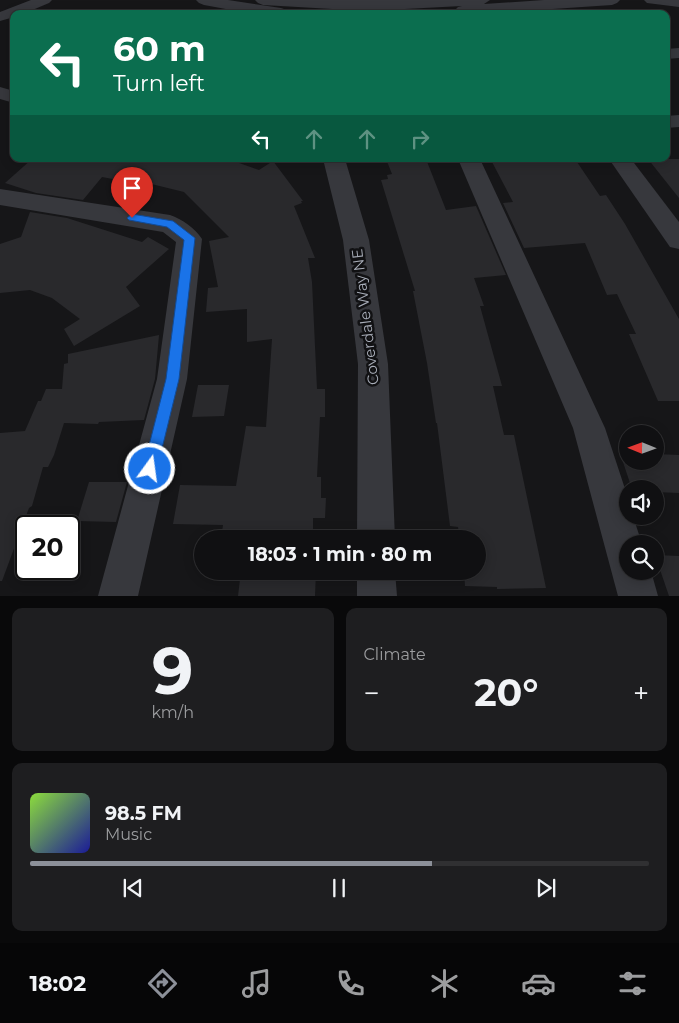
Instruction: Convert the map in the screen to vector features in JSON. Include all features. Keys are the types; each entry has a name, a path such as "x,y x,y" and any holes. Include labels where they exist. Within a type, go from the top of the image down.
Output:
{"street":[{"path":"13,10 21,0"},
{"path":"23,10 44,0"},
{"path":"204,0 258,10"},
{"path":"263,0 329,5 502,7 612,0"},
{"path":"402,6 482,0"},
{"path":"652,0 679,2"},
{"name":"Coverdale Way NE","path":"335,162 356,240 373,364 376,530"},
{"path":"470,162 589,428 620,535"},
{"path":"622,162 679,240"},
{"path":"0,197 170,224 189,238 172,379 118,596"},
{"path":"376,580 377,596"},
{"path":"634,580 638,596"}],"building":[{"path":"670,159 679,159 679,198 650,162 670,162"},
{"path":"29,162 236,162 259,170 274,162 303,201 294,206 315,258 308,258 312,282 317,389 325,389 325,417 320,417 317,477 321,477 321,498 326,498 325,518 313,518 313,530 222,530 223,525 173,524 180,485 236,486 246,426 266,427 272,339 247,342 247,309 206,312 208,288 218,287 209,241 229,237 184,192 131,179 129,182 102,177 83,200 36,193 5,183"},
{"path":"387,162 427,162 446,210 476,206 506,275 474,278 484,306 480,306 502,386 493,386 504,435 514,435 546,588 497,589 497,587 465,586 465,580 486,580 486,530 458,530 458,527 450,526 437,423 413,291 415,291 381,180 388,179 387,175 392,174"},
{"path":"492,162 577,162 600,196 606,195 625,224 679,319 679,401 658,401 629,334 636,334 617,294 607,295 585,243 524,248 503,203 513,202"},
{"path":"30,212 67,218 142,242 148,237 169,249 126,287 140,306 74,346 64,329 80,319 52,298 30,290 0,293 0,244 21,237"},
{"path":"159,335 155,379 144,420 99,422 98,424 64,423 54,455 48,467 43,467 32,506 26,515 15,515 15,546 2,581 0,581 0,433 25,431 38,401 41,401 46,389 62,389 64,364 68,363 68,354"},
{"path":"198,385 229,385 224,416 192,417"},
{"path":"664,454 679,455 679,493 664,492 664,480 629,480 626,470 664,470"},
{"path":"89,482 127,482 116,522 80,521 79,515"},
{"path":"664,555 679,556 679,596 669,596 664,580"},
{"path":"240,580 316,580 315,596 238,596"}],"route":[{"path":"132,218 170,224 189,238 172,379 150,469"}]}
